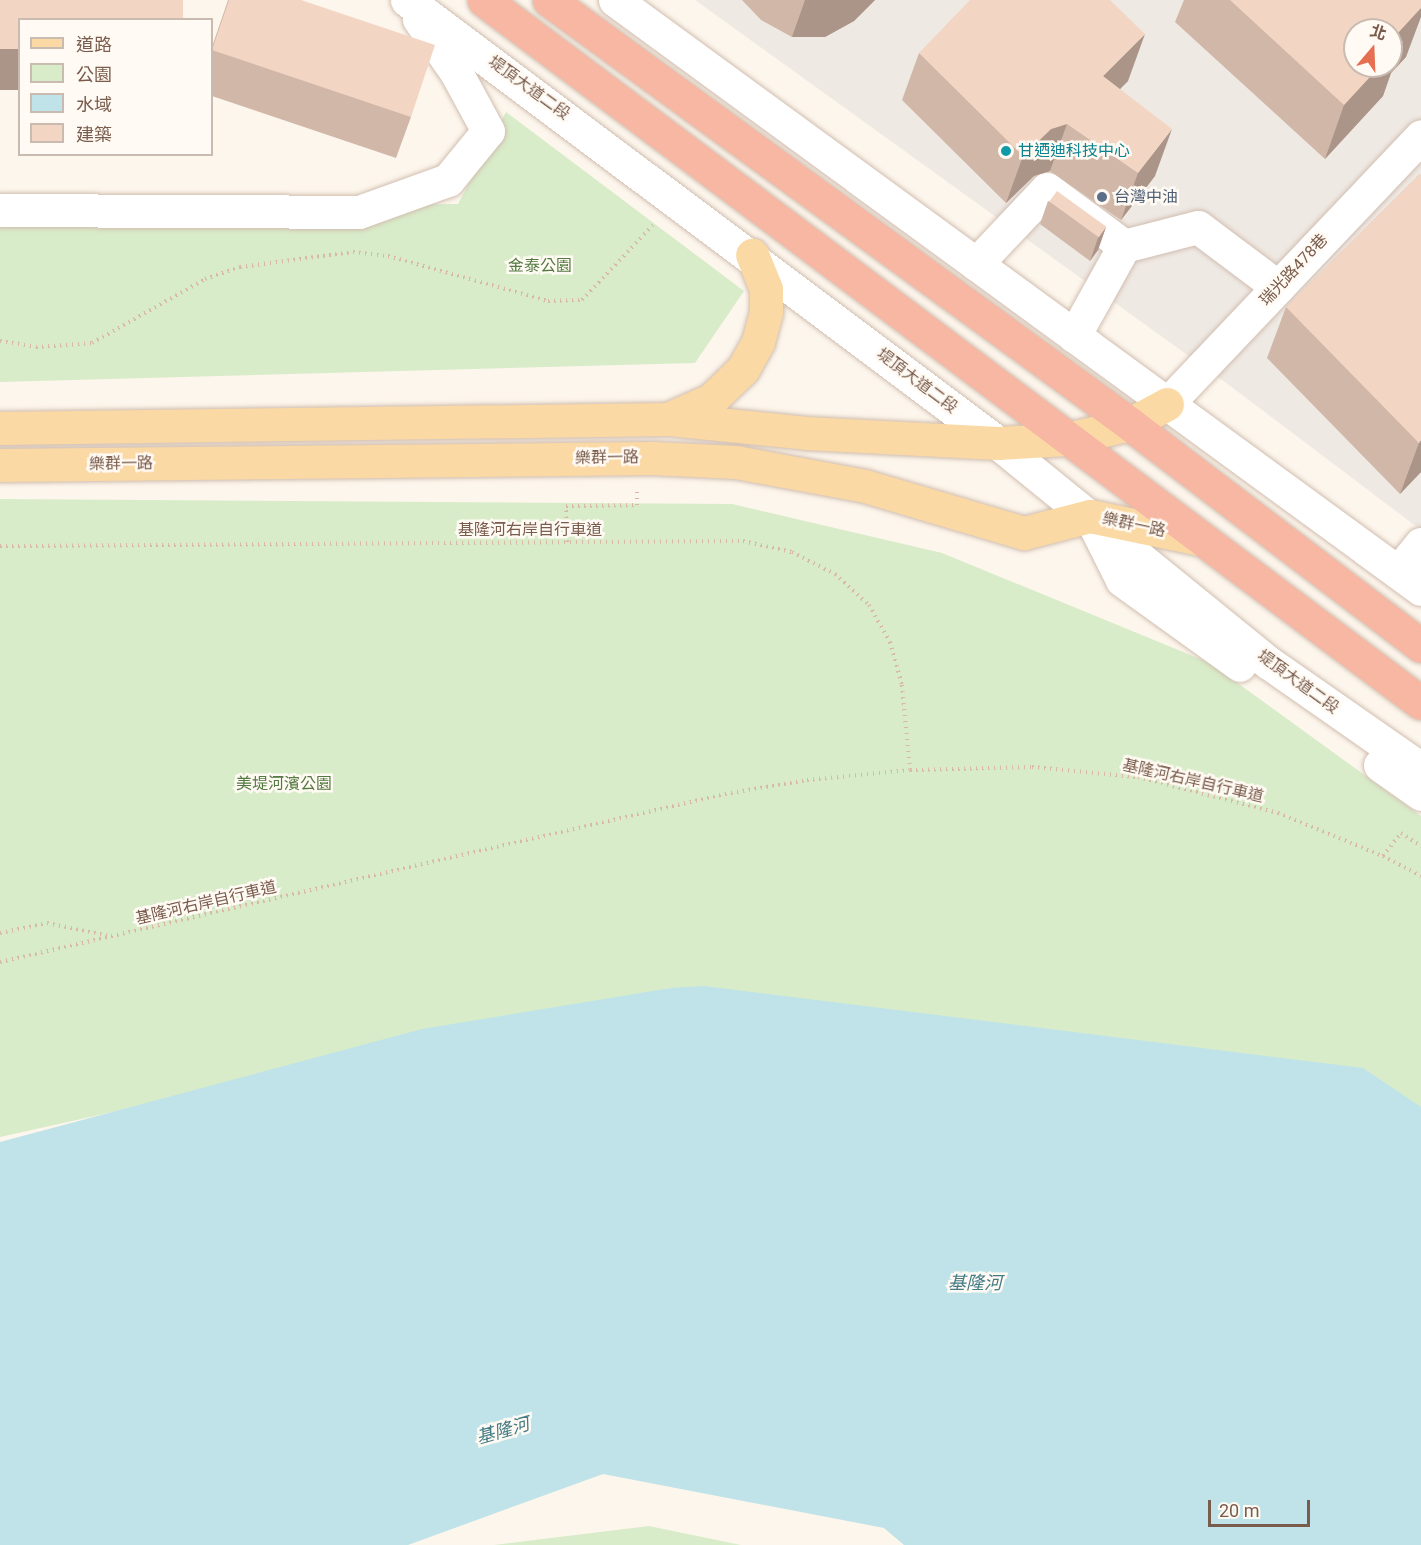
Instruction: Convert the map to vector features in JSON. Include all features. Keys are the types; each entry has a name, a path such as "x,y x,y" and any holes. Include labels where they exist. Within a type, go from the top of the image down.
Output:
{"highway":[{"path":"484,0 599,82 1067,439 1421,703"},
{"path":"549,0 1130,424 1421,646"}],"main road":[{"path":"669,419 711,400 743,369 758,342 766,312 766,289 752,255"},
{"path":"0,428 669,419 806,433 998,443 1067,439 1130,424 1167,404"},
{"name":"樂群一路","path":"0,465 663,458 736,462 866,486 1024,533 1090,516 1200,539"}],"street":[{"path":"0,210 359,212 448,180 488,131 456,72 407,0"},
{"name":"堤頂大道二段","path":"407,0 752,255 998,443 1269,663 1421,769"},
{"path":"615,0 1409,580 1421,544"},
{"name":"瑞光路478巷","path":"1167,404 1421,136"},
{"path":"976,264 1047,189 1124,246"},
{"path":"1074,336 1124,246 1198,227 1278,287"},
{"path":"1090,516 1122,580 1421,795"}],"path":[{"path":"0,341 36,347 92,343 205,279 240,267 353,252 388,256 548,302 582,300 660,218"},
{"path":"567,542 566,506 637,505 637,497"},
{"name":"基隆河右岸自行車道","path":"0,546 743,541 792,552 835,574 868,605 890,642 902,685 910,770"},
{"name":"基隆河右岸自行車道","path":"0,962 725,794 807,780 910,770 1032,767 1138,777 1278,813 1383,856 1421,876"},
{"path":"1383,856 1401,833 1421,846"},
{"path":"0,933 47,923 112,937"}],"shaded area":[{"path":"695,0 1421,0 1421,530 1229,385"}],"green space":[{"name":"金泰公園","path":"506,112 744,291 695,363 0,382 0,208 458,204"},
{"name":"美堤河濱公園","path":"0,499 732,504 942,553 1210,663 1421,816 1421,1173 671,988 0,1137"},
{"path":"649,1526 741,1545 494,1545"}],"water":[{"name":"基隆河","path":"704,986 1363,1068 1421,1107 1421,1545 904,1545 884,1528 603,1474 408,1545 0,1545 0,1142 422,1029 671,988"}],"building":[{"path":"0,0 183,0 183,18 18,18 18,49 0,49"},
{"path":"229,0 301,0 435,45 411,117 213,50"},
{"name":"甘迺迪科技中心","path":"970,0 1110,0 1145,34 1103,76 1172,129 1138,173 1067,124 1051,129 1023,156 919,53"},
{"path":"1230,0 1421,0 1421,8 1403,27 1403,18 1343,18 1343,78 1369,78 1344,105"},
{"path":"1420,174 1421,440 1419,443 1286,307"},
{"path":"1057,191 1106,227 1099,237 1049,202"}],"place":[{"name":"甘迺迪科技中心","path":"1006,151"},
{"name":"台灣中油","path":"1102,197"}]}
